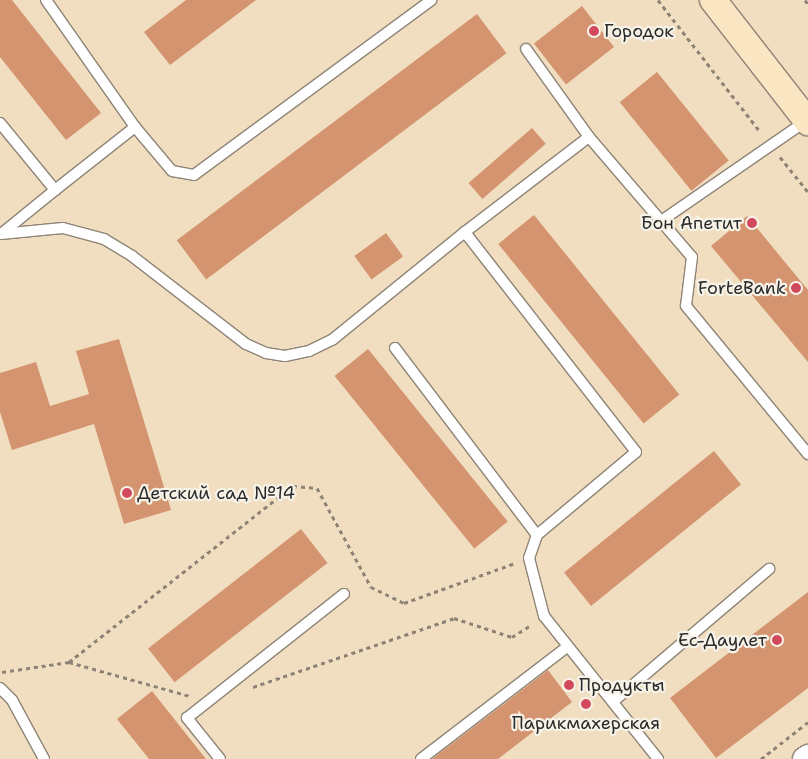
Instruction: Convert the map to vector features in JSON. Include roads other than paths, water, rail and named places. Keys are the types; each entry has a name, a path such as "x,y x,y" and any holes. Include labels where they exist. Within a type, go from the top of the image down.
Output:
{"main road":[{"path":"713,0 807,121"}],"lane":[{"path":"46,0 135,127 172,171 194,175 431,0"},
{"path":"526,49 589,136 692,257 686,306 808,454"},
{"path":"661,221 807,121"},
{"path":"0,123 55,190"},
{"path":"1,234 135,127"},
{"path":"1,234 63,228 104,239 132,256 246,344 266,353 285,356 309,351 332,340 465,232 589,136"},
{"path":"465,232 636,452 537,535 529,558 544,616 614,701 658,759"},
{"path":"395,348 537,535"},
{"path":"614,701 769,568"},
{"path":"220,759 187,718 344,594"},
{"path":"421,759 568,646"},
{"path":"0,688 12,700 44,759"}],"place":[{"name":"Городок","path":"594,31"},
{"name":"Бон Апетит","path":"752,223"},
{"name":"ForteBank","path":"796,288"},
{"name":"Детский сад №14","path":"127,493"},
{"name":"Ес-Даулет","path":"777,640"},
{"name":"Продукты","path":"569,685"},
{"name":"Парикмахерская","path":"586,704"}]}
